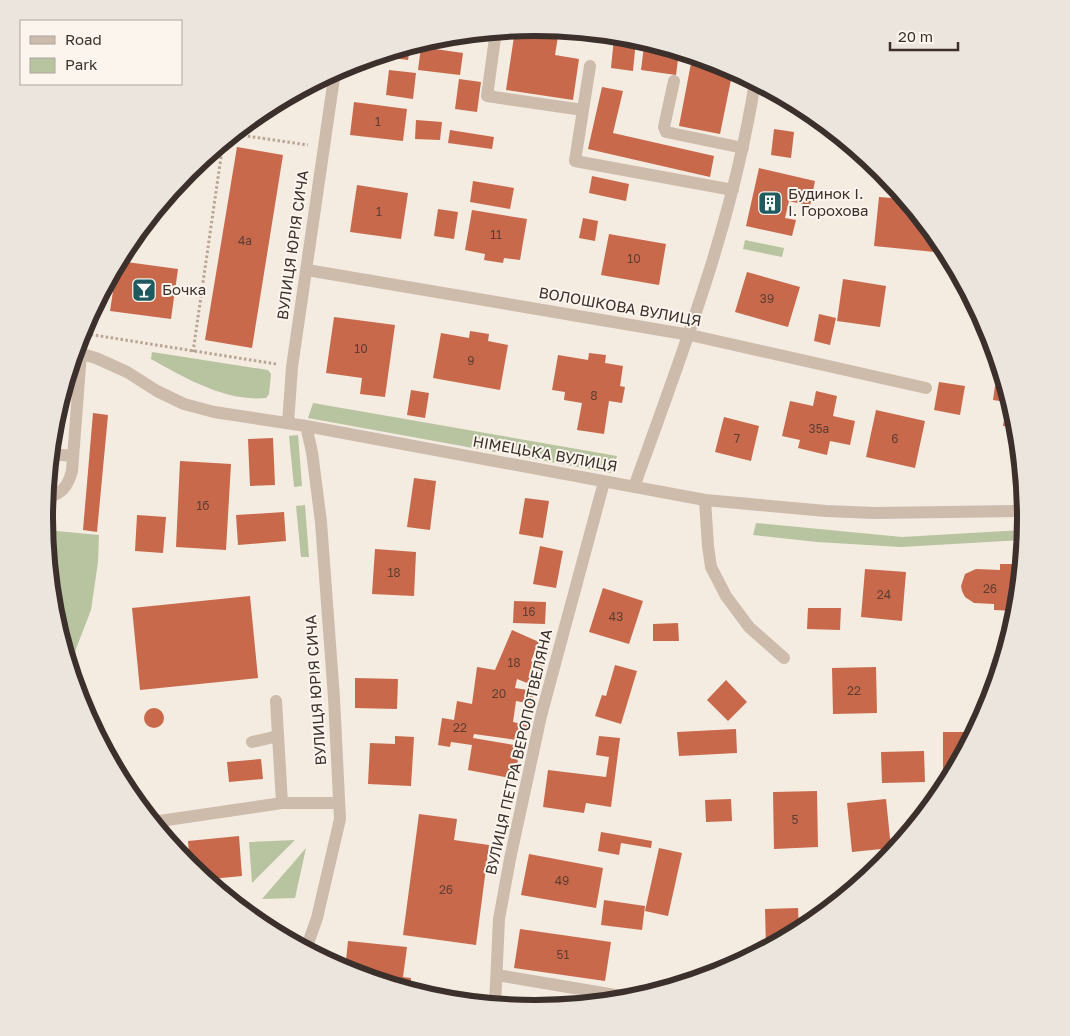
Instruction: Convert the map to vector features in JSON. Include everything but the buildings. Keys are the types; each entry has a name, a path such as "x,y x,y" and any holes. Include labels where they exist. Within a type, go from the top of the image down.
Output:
{"street":[{"path":"495,38 487,96 583,110"},
{"path":"590,66 575,161 733,190"},
{"name":"ВУЛИЦЯ ЮРІЯ СИЧА","path":"288,423 292,367 333,81"},
{"path":"674,81 664,127 666,132 743,148"},
{"path":"634,487 690,334 733,190 754,89"},
{"name":"ВОЛОШКОВА ВУЛИЦЯ","path":"307,270 690,334 926,388"},
{"name":"НІМЕЦЬКА ВУЛИЦЯ","path":"82,354 96,358 126,372 157,391 184,404 214,412 306,426 705,500 798,509 875,513 1017,511"},
{"path":"54,495 64,491 69,483 77,370"},
{"name":"ВУЛИЦЯ ЮРІЯ СИЧА","path":"306,426 312,452 321,522 340,803 340,819 317,918 308,943"},
{"path":"57,455 72,456"},
{"name":"ВУЛИЦЯ ПЕТРА ВЕРОПОТВЕЛЯНА","path":"495,998 499,919 539,725 604,482"},
{"path":"705,500 711,567 726,596 749,626 784,658"},
{"path":"276,701 282,804"},
{"path":"252,742 278,736"},
{"path":"161,821 282,804 340,803"},
{"path":"497,975 609,994"}],"path":[{"path":"243,135 323,147"},
{"path":"194,352 222,152"},
{"path":"90,334 292,367"}],"green space":[{"path":"745,240 784,248 782,257 743,249"},
{"path":"152,352 268,370 271,374 269,394 266,398 251,398 236,396 206,387 151,359"},
{"path":"313,403 617,456 611,473 308,418"},
{"path":"298,435 302,486 294,487 289,436"},
{"path":"305,505 309,557 301,557 296,506"},
{"path":"756,523 902,537 1017,530 1016,540 901,547 817,542 753,535"},
{"path":"53,531 99,535 98,562 91,610 76,649 75,659 57,581"},
{"path":"295,840 252,883 249,842"},
{"path":"306,848 295,898 262,899"}],"place":[{"name":"Будинок І. І. Горохова","path":"770,203"},
{"name":"Бочка","path":"144,290"}]}
